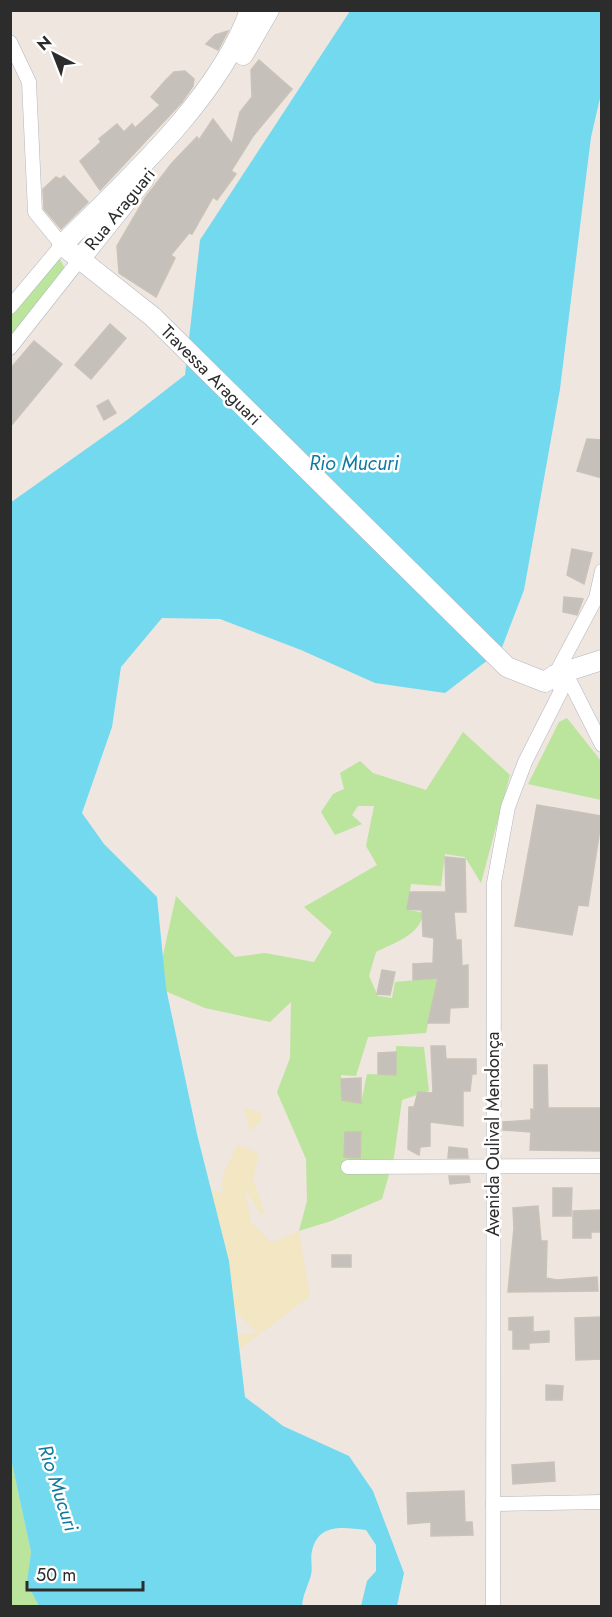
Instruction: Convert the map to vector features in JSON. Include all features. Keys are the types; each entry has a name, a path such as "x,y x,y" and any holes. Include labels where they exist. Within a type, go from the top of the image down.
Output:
{"street":[{"path":"228,67 250,10"},
{"path":"228,67 268,10"},
{"name":"Travessa Araguari","path":"10,42 29,82 35,212 62,244 153,317 507,668 545,682 560,674"},
{"name":"Rua Araguari","path":"10,307 62,244 146,161 228,67"},
{"name":"Rua Araguari","path":"10,348 228,67"},
{"name":"Avenida Oulival Mendonça","path":"493,1606 494,883 508,807 525,762 561,691 560,674 596,598 602,572"},
{"path":"602,660 560,674 602,746"},
{"path":"348,1167 493,1164 602,1166"},
{"path":"493,1504 602,1502"}],"green space":[{"path":"60,259 65,269 11,337 11,314 55,260"},
{"path":"567,718 601,761 601,800 528,784 559,722"},
{"path":"463,732 510,775 481,883 465,857 445,854 441,886 411,884 407,909 423,913 421,921 412,933 376,952 369,976 378,996 392,998 395,982 438,978 426,1033 368,1037 356,1076 341,1075 342,1100 361,1103 367,1074 396,1075 396,1046 424,1047 429,1091 402,1100 394,1157 382,1199 331,1221 299,1231 307,1201 306,1159 277,1092 290,1058 291,1002 270,1022 205,1008 156,987 176,896 235,957 265,953 314,962 332,932 304,907 377,865 366,846 374,806 358,806 352,815 362,824 335,835 321,812 333,794 344,789 340,773 360,761 373,773 426,790"},
{"path":"10,1454 31,1552 28,1583 39,1606 11,1606"}],"sand":[{"path":"244,1107 263,1114 258,1124 250,1131"},
{"path":"238,1144 259,1154 253,1179 265,1213 260,1214 245,1188 251,1222 271,1243 299,1231 310,1296 224,1361 214,1338 257,1333 188,1263 173,1172 222,1194 223,1174"}],"water":[{"name":"Rio Mucuri","path":"350,11 601,11 601,94 591,137 560,389 524,590 501,650 445,693 375,683 301,650 220,619 162,618 121,667 112,727 82,813 104,844 157,897 166,988 197,1134 229,1261 245,1397 283,1426 349,1456 373,1491 404,1573 397,1606 361,1606 367,1581 376,1571 376,1545 366,1530 340,1528 326,1531 315,1542 311,1554 311,1575 302,1606 39,1606 27,1583 31,1552 10,1454 10,503 127,420 185,375 200,240"}],"building":[{"path":"228,31 218,50 206,44 215,35"},
{"path":"259,60 292,89 253,136 231,171 236,174 217,200 213,197 192,234 189,233 171,255 175,258 156,297 119,273 117,246 145,198 172,163 197,137 199,140 213,119 232,144 240,112 252,97 251,70"},
{"path":"185,71 194,79 193,86 182,102 100,190 80,161 101,142 99,139 117,124 124,132 132,124 135,128 160,105 151,97 165,81 174,72"},
{"path":"64,176 88,202 61,229 44,209 43,189 56,177 60,179"},
{"path":"110,324 126,338 91,379 75,365"},
{"path":"34,341 62,364 10,427 10,369"},
{"path":"108,400 116,413 104,420 97,406"},
{"path":"587,439 602,440 602,478 577,471"},
{"path":"572,549 592,553 584,584 567,575"},
{"path":"564,597 583,599 577,615 563,612"},
{"path":"537,805 602,816 588,906 578,905 572,935 515,926"},
{"path":"445,857 465,859 466,912 454,912 456,940 461,940 462,966 468,965 468,1007 450,1008 449,1023 428,1023 438,978 413,980 413,964 433,963 434,938 423,936 422,910 407,909 410,892 446,892"},
{"path":"382,970 395,972 390,995 377,994"},
{"path":"431,1046 445,1046 446,1059 476,1059 476,1074 472,1074 470,1091 463,1091 463,1126 430,1122 430,1146 420,1147 419,1155 408,1149 409,1107 414,1107 418,1092 433,1093"},
{"path":"396,1052 396,1075 378,1074 378,1053"},
{"path":"534,1065 547,1065 548,1108 602,1108 602,1151 530,1150 531,1132 503,1130 503,1122 531,1120 531,1109 534,1110"},
{"path":"361,1078 361,1103 342,1100 341,1079"},
{"path":"345,1132 361,1132 360,1158 344,1157"},
{"path":"449,1147 467,1149 468,1158 448,1158"},
{"path":"449,1176 469,1176 470,1182 450,1184"},
{"path":"553,1188 572,1188 571,1216 553,1216"},
{"path":"538,1206 541,1241 547,1241 546,1278 557,1280 597,1277 598,1291 508,1292 514,1228 513,1208"},
{"path":"602,1210 602,1232 591,1232 591,1238 573,1238 573,1211"},
{"path":"332,1255 351,1255 351,1267 332,1267"},
{"path":"533,1317 533,1332 549,1331 549,1342 529,1343 529,1349 513,1349 513,1330 509,1330 509,1318"},
{"path":"602,1317 602,1359 576,1360 575,1318"},
{"path":"546,1385 563,1386 562,1400 546,1400"},
{"path":"554,1462 555,1481 513,1484 512,1465"},
{"path":"464,1491 465,1522 472,1522 473,1535 431,1536 431,1522 408,1524 407,1493"}]}
